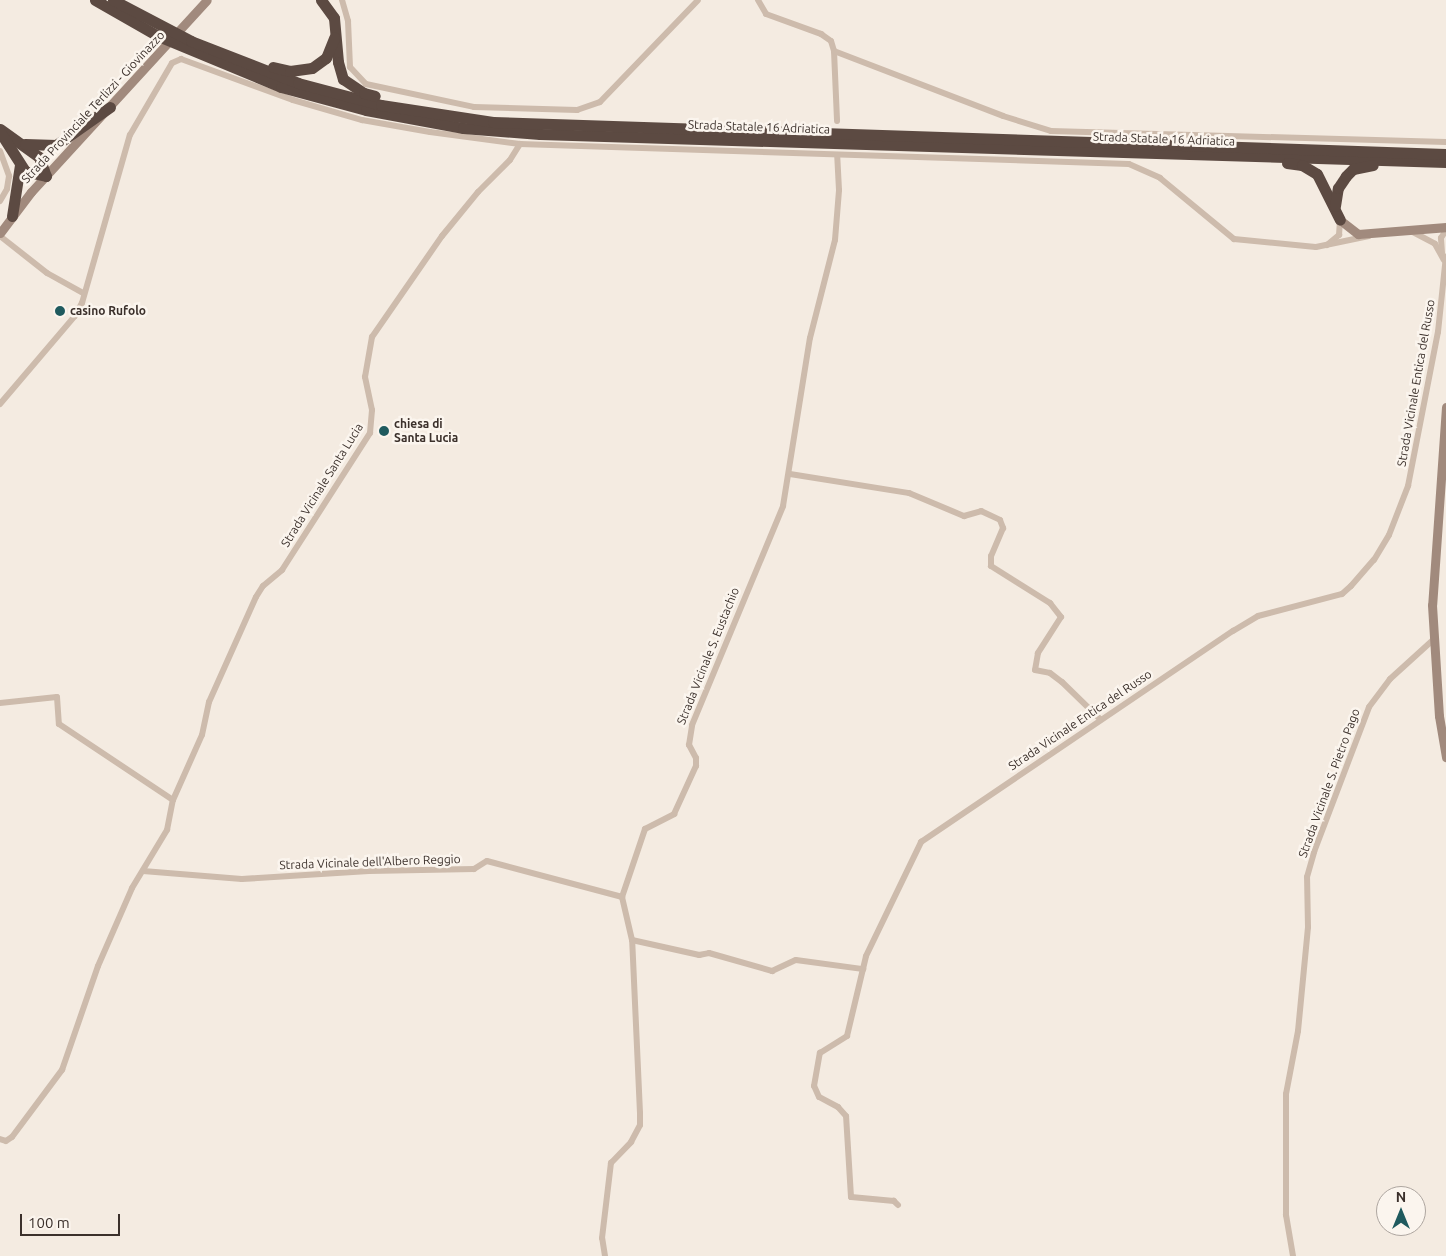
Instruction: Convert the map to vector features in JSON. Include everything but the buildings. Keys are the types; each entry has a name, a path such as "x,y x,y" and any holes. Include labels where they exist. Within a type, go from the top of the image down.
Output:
{"highway":[{"name":"Strada Statale 16 Adriatica","path":"95,0 158,36 281,87 366,110 463,128 540,134 1446,162"},
{"name":"Strada Statale 16 Adriatica","path":"113,0 191,41 298,83 381,105 439,115 539,125 1446,154"},
{"path":"321,0 331,12 336,32 339,69 352,86 364,94 439,115"},
{"path":"191,41 278,69 303,70 326,58 336,32"},
{"path":"25,144 56,145 110,107"},
{"path":"0,131 25,144 39,156 46,176 30,174 20,165 0,131"},
{"path":"1219,154 1250,162 1295,164 1308,168 1323,181 1336,206 1340,220"},
{"path":"1336,206 1341,181 1353,169 1369,165 1420,167 1446,162"},
{"path":"12,216 20,165"}],"main road":[{"name":"Strada Provinciale Terlizzi - Giovinazzo","path":"0,235 12,216 46,176 207,1"},
{"path":"1340,220 1358,234 1446,229"},
{"path":"1446,407 1433,557 1432,640 1446,757"},
{"path":"1442,444 1446,435"}],"street":[{"path":"342,0 348,21 350,67 366,84 474,107 577,110 589,108 600,102 698,0"},
{"path":"758,0 766,14 821,34 831,41 834,51 837,121"},
{"path":"834,51 1003,116 1051,131 1446,142"},
{"path":"0,404 74,316 83,293 130,135 172,63 181,59 293,100 362,120 520,144 1129,164 1160,178 1234,239 1300,247 1326,246 1373,234"},
{"name":"Strada Vicinale Santa Lucia","path":"0,1139 6,1141 12,1137 62,1070 98,966 132,888 167,830 173,800 202,735 209,702 256,597 263,586 282,570 370,433 373,416 365,377 372,337 465,206 510,160 520,144"},
{"path":"0,151 9,178 0,201"},
{"name":"Strada Vicinale S. Eustachio","path":"622,897 645,829 674,814 696,766 696,758 689,745 692,725 740,606 773,534 790,474 810,338 835,240 839,190 837,154"},
{"path":"1326,246 1339,235 1340,220"},
{"name":"Strada Vicinale Entica del Russo","path":"898,1205 894,1201 851,1197 846,1116 814,1091 820,1053 847,1036 863,968 921,842 1258,616 1342,594 1374,560 1390,535 1408,486 1438,332 1444,257 1441,238 1446,229"},
{"path":"1409,230 1430,240 1444,257"},
{"path":"0,235 47,273 83,293"},
{"path":"790,474 909,493 964,516 981,511 1000,520 1003,528 990,556 991,566 1050,603 1061,617 1038,653 1035,670 1050,673 1062,682 1101,720"},
{"name":"Strada Vicinale S. Pietro Pago","path":"1293,1256 1286,1215 1286,1094 1302,994 1308,927 1308,877 1314,852 1369,707 1390,679 1432,640"},
{"path":"0,703 57,697 59,724 173,800"},
{"name":"Strada Vicinale dell'Albero Reggio","path":"143,871 242,879 369,871 474,869 487,861 622,897"},
{"path":"605,1256 602,1238 611,1163 631,1142 640,1125 632,940 622,897"},
{"path":"632,940 699,955 709,953 772,971 796,960 863,968"}],"place":[{"name":"casino Rufolo","path":"60,311"},
{"name":"chiesa di Santa Lucia","path":"384,431"}]}
